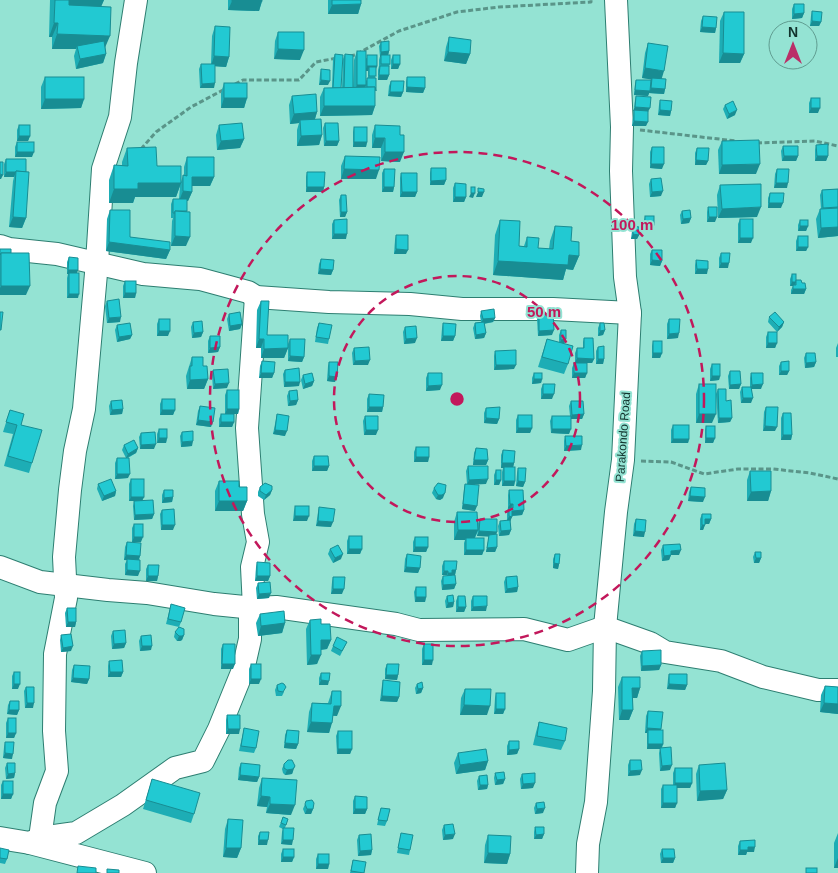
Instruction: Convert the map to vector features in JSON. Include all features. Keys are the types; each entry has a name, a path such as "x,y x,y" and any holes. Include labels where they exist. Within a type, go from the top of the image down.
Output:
{"street":[{"path":"35,840 45,803 57,771 54,731 55,654 66,598 64,557 70,490 75,451 84,409 103,169 120,117 126,62 136,0"},
{"name":"Parakondo Road","path":"586,873 588,844 596,802 604,691 605,627 623,460 630,313 625,277 621,172 622,127 616,0"},
{"path":"0,246 97,262 143,274 200,279 248,292 256,297 329,302 410,304 462,309 553,309 630,313"},
{"path":"0,838 35,840 76,833 123,805 175,768 203,761 219,729 243,670 250,639 250,613 254,608 252,567 258,542 253,514 247,428 256,297"},
{"path":"0,567 40,582 65,586 147,593 214,604 254,608 276,607 396,624 418,630 524,629 568,640 605,627 650,643 666,652 721,661 763,677 818,690 838,690"},
{"path":"35,840 145,873"}],"path":[{"path":"234,85 243,80 299,80 316,62 355,55 399,30 457,12 499,7 591,2 591,0"},
{"path":"135,152 143,148 156,132 191,107 226,89"},
{"path":"622,127 743,142"},
{"path":"752,143 815,141 838,146"},
{"path":"623,460 671,462 704,474 738,469 773,469 810,473 838,479"}],"building":[{"path":"55,0 69,0 69,5 111,7 110,36 57,34 58,23 54,23"},
{"path":"262,0 262,1 232,1"},
{"path":"332,0 361,0 361,4 332,5"},
{"path":"794,4 804,4 804,13 794,14"},
{"path":"812,11 822,12 821,22 812,20"},
{"path":"724,12 744,12 744,54 723,53"},
{"path":"703,16 717,17 716,28 702,27"},
{"path":"215,26 230,27 229,57 214,56"},
{"path":"278,32 304,32 304,50 278,49"},
{"path":"449,37 471,40 470,54 448,52"},
{"path":"104,41 106,54 80,59 77,46"},
{"path":"389,41 389,51 381,52 381,42"},
{"path":"648,43 668,46 664,71 645,68"},
{"path":"357,51 366,51 366,85 357,85"},
{"path":"335,54 343,55 341,88 333,88"},
{"path":"345,54 353,55 353,88 344,88"},
{"path":"367,55 377,55 377,66 367,66"},
{"path":"381,55 390,55 390,64 381,64"},
{"path":"393,55 400,55 400,64 393,64"},
{"path":"201,64 215,64 215,83 202,84"},
{"path":"380,66 389,66 389,75 379,75"},
{"path":"369,67 376,67 376,76 369,76"},
{"path":"321,69 330,70 330,81 321,80"},
{"path":"45,77 84,77 84,99 45,99"},
{"path":"407,77 425,77 425,88 407,87"},
{"path":"367,78 376,78 376,91 375,87 367,87"},
{"path":"652,78 666,79 665,89 651,88"},
{"path":"636,80 651,80 650,91 635,90"},
{"path":"391,81 404,81 403,92 390,92"},
{"path":"224,83 247,83 247,98 224,98"},
{"path":"375,87 375,106 324,106 324,88"},
{"path":"316,94 317,112 294,114 292,96"},
{"path":"636,96 651,97 650,108 635,107"},
{"path":"811,98 820,98 820,108 811,108"},
{"path":"660,100 672,101 671,111 660,110"},
{"path":"733,101 737,110 729,114 725,105"},
{"path":"634,110 648,111 648,122 634,121"},
{"path":"321,119 322,135 301,136 300,120"},
{"path":"242,123 244,139 221,141 219,125"},
{"path":"325,123 338,123 339,141 326,141"},
{"path":"19,125 30,125 30,136 19,136"},
{"path":"375,125 400,126 400,135 404,135 404,152 385,152 385,138 375,138"},
{"path":"354,127 367,127 367,142 354,142"},
{"path":"759,140 760,164 722,165 722,141"},
{"path":"17,142 34,142 34,152 17,152"},
{"path":"828,144 828,156 817,156 816,145"},
{"path":"783,146 798,146 798,156 784,156"},
{"path":"156,147 157,166 181,166 181,183 138,183 138,189 114,189 114,165 128,166 127,148"},
{"path":"652,147 664,147 664,164 651,164"},
{"path":"697,148 709,148 708,161 696,160"},
{"path":"345,156 380,157 379,170 344,169"},
{"path":"187,157 214,157 214,177 192,177 192,192 183,191 183,175 187,176"},
{"path":"6,159 26,159 26,172 6,172"},
{"path":"0,162 3,162 3,175 0,174"},
{"path":"431,168 446,168 446,180 431,181"},
{"path":"384,169 395,169 394,187 384,187"},
{"path":"777,169 789,169 788,183 776,183"},
{"path":"16,171 29,172 26,218 13,217"},
{"path":"307,172 325,172 324,187 307,187"},
{"path":"401,173 417,173 417,192 402,192"},
{"path":"661,178 663,191 652,192 651,179"},
{"path":"455,183 466,184 466,197 455,197"},
{"path":"761,184 761,207 722,209 720,185"},
{"path":"471,187 475,187 475,193 471,193"},
{"path":"478,188 484,189 484,192 478,192"},
{"path":"838,189 838,207 823,208 822,190"},
{"path":"770,193 784,193 783,203 769,203"},
{"path":"341,195 346,195 347,212 341,212"},
{"path":"173,199 187,199 187,211 175,211 173,213"},
{"path":"708,207 717,207 717,217 709,217"},
{"path":"838,208 838,227 821,228 820,209"},
{"path":"110,210 130,210 130,237 170,242 170,250 109,242"},
{"path":"690,210 691,218 683,219 682,211"},
{"path":"175,211 190,212 190,237 175,236"},
{"path":"645,216 654,216 654,225 645,225"},
{"path":"347,219 347,234 334,234 334,220"},
{"path":"740,219 753,219 753,238 740,238"},
{"path":"500,220 520,221 519,246 527,247 527,237 539,238 538,248 553,249 555,226 572,227 571,241 579,242 579,256 569,255 568,265 498,261"},
{"path":"800,220 808,220 808,226 800,226"},
{"path":"633,226 639,227 639,235 633,234"},
{"path":"396,235 408,235 408,250 396,249"},
{"path":"798,236 808,236 808,247 798,247"},
{"path":"0,249 11,249 11,253 1,253 0,255"},
{"path":"652,250 662,250 662,261 652,260"},
{"path":"1,253 29,253 30,286 1,286"},
{"path":"721,253 730,253 729,263 721,263"},
{"path":"69,257 78,258 78,270 68,270"},
{"path":"321,259 334,260 333,270 320,269"},
{"path":"696,260 708,261 708,269 697,269"},
{"path":"69,273 79,273 79,294 69,294"},
{"path":"792,274 796,274 796,282 792,282"},
{"path":"796,280 801,280 802,283 805,283 806,289 793,289 793,285 796,285"},
{"path":"125,281 136,281 136,293 125,293"},
{"path":"119,299 121,317 109,318 107,301"},
{"path":"261,301 269,301 267,335 288,335 288,348 264,349 264,339 259,339"},
{"path":"494,309 495,318 483,319 481,311"},
{"path":"0,312 3,312 1,330 0,330"},
{"path":"240,312 242,324 230,326 229,314"},
{"path":"775,312 784,322 779,327 769,317"},
{"path":"553,313 554,330 539,331 539,314"},
{"path":"159,319 170,319 170,331 159,331"},
{"path":"669,319 680,319 679,333 669,334"},
{"path":"202,321 203,332 194,333 193,322"},
{"path":"484,322 486,333 476,335 475,323"},
{"path":"130,323 132,335 119,337 117,325"},
{"path":"319,323 332,325 329,339 316,337"},
{"path":"443,323 456,324 455,336 443,336"},
{"path":"600,323 604,323 605,330 600,331"},
{"path":"416,326 417,338 406,339 405,327"},
{"path":"561,330 566,330 566,339 561,340"},
{"path":"768,332 777,332 777,343 768,343"},
{"path":"210,336 220,336 220,347 210,348"},
{"path":"584,338 593,338 594,359 577,358 577,348 584,348"},
{"path":"290,339 305,339 304,357 290,356"},
{"path":"547,339 573,346 568,364 542,357"},
{"path":"653,341 662,341 662,353 653,353"},
{"path":"604,346 604,359 598,359 598,347"},
{"path":"369,347 370,360 355,361 354,348"},
{"path":"516,350 516,365 496,365 495,351"},
{"path":"806,353 815,353 816,362 806,363"},
{"path":"192,357 203,357 203,366 207,366 208,379 190,380"},
{"path":"262,361 275,362 274,373 261,373"},
{"path":"789,361 789,371 781,371 781,362"},
{"path":"329,362 338,362 337,377 329,376"},
{"path":"574,363 587,363 587,373 574,373"},
{"path":"712,364 720,364 720,376 712,376"},
{"path":"299,368 300,382 285,382 285,370"},
{"path":"228,369 229,383 215,384 213,370"},
{"path":"730,371 740,371 741,384 730,385"},
{"path":"312,373 314,381 305,384 303,375"},
{"path":"428,373 442,373 442,385 428,386"},
{"path":"534,373 542,373 542,379 534,379"},
{"path":"751,373 763,373 763,384 752,385"},
{"path":"543,384 555,384 554,394 543,394"},
{"path":"699,384 716,384 716,414 699,414"},
{"path":"742,387 751,387 753,398 743,398"},
{"path":"718,389 726,389 726,401 731,400 732,418 719,418"},
{"path":"227,390 239,390 239,409 227,409"},
{"path":"297,390 298,400 290,401 289,391"},
{"path":"369,394 384,395 383,407 369,407"},
{"path":"162,399 175,399 175,410 162,410"},
{"path":"122,400 123,409 112,410 111,401"},
{"path":"571,401 583,401 584,414 572,415"},
{"path":"200,406 215,408 213,422 198,420"},
{"path":"500,407 499,419 486,418 486,408"},
{"path":"766,407 778,407 777,427 765,426"},
{"path":"10,410 24,414 21,425 42,430 32,463 8,456 17,425 6,422"},
{"path":"783,413 791,413 792,435 783,435"},
{"path":"221,414 234,414 234,422 221,422"},
{"path":"277,414 289,416 287,431 275,430"},
{"path":"518,415 532,415 532,428 518,428"},
{"path":"365,416 378,416 378,430 366,430"},
{"path":"552,416 571,416 571,429 552,429"},
{"path":"673,425 689,425 689,439 673,439"},
{"path":"706,426 715,426 715,438 706,438"},
{"path":"159,429 167,429 167,438 159,438"},
{"path":"193,431 193,441 182,442 182,432"},
{"path":"155,432 156,444 141,445 141,433"},
{"path":"565,436 582,436 582,445 566,446"},
{"path":"134,440 138,448 128,454 124,445"},
{"path":"416,447 429,447 429,457 416,457"},
{"path":"476,448 487,449 488,460 474,460"},
{"path":"503,450 515,451 514,463 502,463"},
{"path":"314,456 328,456 329,466 314,466"},
{"path":"117,458 129,458 130,474 117,474"},
{"path":"468,466 488,466 488,479 469,480"},
{"path":"504,467 515,467 515,481 504,481"},
{"path":"518,468 526,468 525,482 518,481"},
{"path":"496,470 501,470 501,480 496,480"},
{"path":"750,471 771,471 771,491 751,492"},
{"path":"111,479 116,491 104,496 98,484"},
{"path":"131,479 144,479 144,497 131,497"},
{"path":"219,481 239,481 239,487 247,487 247,501 219,501"},
{"path":"265,483 272,486 272,490 266,495 260,491 260,487"},
{"path":"438,483 446,485 445,493 442,495 438,495 434,488"},
{"path":"465,484 479,485 477,506 463,504"},
{"path":"691,487 705,488 705,497 690,496"},
{"path":"164,490 173,490 173,497 164,498"},
{"path":"509,490 523,490 524,510 512,511 512,517 509,516 509,508 513,508 513,504 510,504"},
{"path":"153,500 154,514 135,515 134,501"},
{"path":"295,506 309,506 309,516 295,516"},
{"path":"319,507 335,509 333,522 318,521"},
{"path":"174,509 175,525 162,525 162,510"},
{"path":"457,512 477,512 478,530 458,530"},
{"path":"702,514 711,514 711,519 705,519 705,525 702,525"},
{"path":"480,519 497,519 497,532 479,531"},
{"path":"636,519 646,520 645,532 635,531"},
{"path":"510,520 511,530 501,531 500,521"},
{"path":"134,524 143,524 143,537 134,537"},
{"path":"497,534 497,547 487,548 489,535"},
{"path":"349,536 362,536 362,549 349,549"},
{"path":"415,537 428,537 428,547 415,547"},
{"path":"466,538 484,538 484,550 466,550"},
{"path":"127,542 141,543 140,556 126,555"},
{"path":"680,544 681,550 671,551 671,555 664,556 663,545"},
{"path":"338,545 343,554 335,558 330,549"},
{"path":"755,552 761,552 761,558 756,558"},
{"path":"407,554 421,556 420,568 406,567"},
{"path":"555,554 560,554 559,564 554,563"},
{"path":"127,559 140,560 140,571 127,570"},
{"path":"444,561 457,561 456,570 452,570 452,573 444,571"},
{"path":"257,562 270,563 270,576 257,576"},
{"path":"148,565 159,565 158,576 148,576"},
{"path":"455,575 456,584 443,585 443,576"},
{"path":"517,576 518,587 507,589 506,577"},
{"path":"333,577 345,577 344,589 333,589"},
{"path":"270,582 271,593 259,594 258,583"},
{"path":"416,587 426,587 426,597 416,597"},
{"path":"453,595 454,602 448,603 447,596"},
{"path":"458,596 465,596 466,607 458,607"},
{"path":"473,596 487,596 487,606 473,607"},
{"path":"171,604 185,608 181,622 168,619"},
{"path":"67,608 76,608 76,622 68,622"},
{"path":"284,611 285,623 261,626 260,614"},
{"path":"321,619 321,624 330,624 331,640 321,640 321,655 311,655 310,620"},
{"path":"179,627 184,629 184,635 182,636 175,632"},
{"path":"125,630 126,643 114,644 113,631"},
{"path":"71,634 73,646 63,648 61,635"},
{"path":"151,635 152,646 142,646 141,636"},
{"path":"337,637 347,642 342,651 333,646"},
{"path":"223,644 235,644 235,664 222,664"},
{"path":"424,644 433,644 433,660 424,660"},
{"path":"661,650 661,665 642,666 642,651"},
{"path":"122,660 123,672 110,672 109,661"},
{"path":"251,664 261,664 261,679 251,679"},
{"path":"387,664 399,664 398,675 386,675"},
{"path":"74,665 90,666 89,679 73,678"},
{"path":"14,672 20,672 20,684 14,684"},
{"path":"321,673 330,673 329,681 321,680"},
{"path":"669,674 687,674 687,685 669,684"},
{"path":"622,677 640,677 640,688 632,688 633,710 622,710"},
{"path":"383,680 400,682 399,697 382,696"},
{"path":"422,682 423,688 418,689 417,684"},
{"path":"282,683 286,687 283,692 278,691 277,685"},
{"path":"825,686 838,687 838,704 824,703"},
{"path":"26,687 34,687 34,703 27,703"},
{"path":"465,689 491,689 490,706 464,705"},
{"path":"332,691 341,691 341,706 334,706 332,723 311,722 312,703 331,704"},
{"path":"496,693 505,693 505,709 496,709"},
{"path":"10,701 19,701 19,710 9,710"},
{"path":"648,711 663,712 661,729 647,728"},
{"path":"227,715 240,715 240,729 228,729"},
{"path":"8,718 16,718 16,733 8,733"},
{"path":"539,722 567,728 565,741 537,736"},
{"path":"244,728 259,731 256,748 241,746"},
{"path":"287,730 299,731 298,744 285,743"},
{"path":"648,730 663,730 663,744 648,744"},
{"path":"338,731 352,731 352,749 338,749"},
{"path":"509,741 519,741 519,749 509,750"},
{"path":"5,742 14,742 13,754 5,753"},
{"path":"671,747 672,765 662,766 660,748"},
{"path":"486,749 488,761 460,765 458,753"},
{"path":"288,760 292,760 295,766 293,769 287,770 284,768 284,764"},
{"path":"630,760 641,760 642,770 630,771"},
{"path":"7,763 15,763 15,773 8,774"},
{"path":"241,763 260,765 259,777 240,775"},
{"path":"725,763 727,790 700,791 699,765"},
{"path":"675,768 692,768 692,783 675,783"},
{"path":"504,772 505,779 497,780 495,773"},
{"path":"535,773 535,783 523,784 522,774"},
{"path":"487,775 488,785 480,785 479,776"},
{"path":"262,778 297,780 295,805 270,804 270,797 261,796"},
{"path":"152,779 200,793 194,814 146,800"},
{"path":"3,781 13,781 13,794 3,794"},
{"path":"663,785 677,785 677,803 663,803"},
{"path":"355,796 367,797 367,809 355,809"},
{"path":"312,800 314,803 313,809 307,809 306,801"},
{"path":"544,802 545,808 537,809 536,803"},
{"path":"381,808 390,809 387,821 378,820"},
{"path":"283,817 288,819 286,825 281,823"},
{"path":"228,819 243,820 241,848 226,848"},
{"path":"453,824 455,834 445,835 444,825"},
{"path":"535,827 544,827 544,834 536,835"},
{"path":"283,828 294,828 293,840 283,840"},
{"path":"260,832 269,832 268,840 259,840"},
{"path":"401,833 413,835 410,850 398,848"},
{"path":"371,834 372,850 360,851 359,835"},
{"path":"488,835 511,836 510,854 488,853"},
{"path":"755,840 755,847 748,847 748,850 740,850 740,841"},
{"path":"0,848 9,850 7,859 0,858"},
{"path":"283,849 294,849 294,857 283,857"},
{"path":"662,849 674,849 675,858 663,858"},
{"path":"318,854 329,854 329,864 318,864"},
{"path":"353,860 366,862 364,873 351,871"},
{"path":"78,866 96,868 96,873 77,873"},
{"path":"806,868 817,868 817,873 806,873"},
{"path":"107,869 119,870 119,873 107,873"}]}
